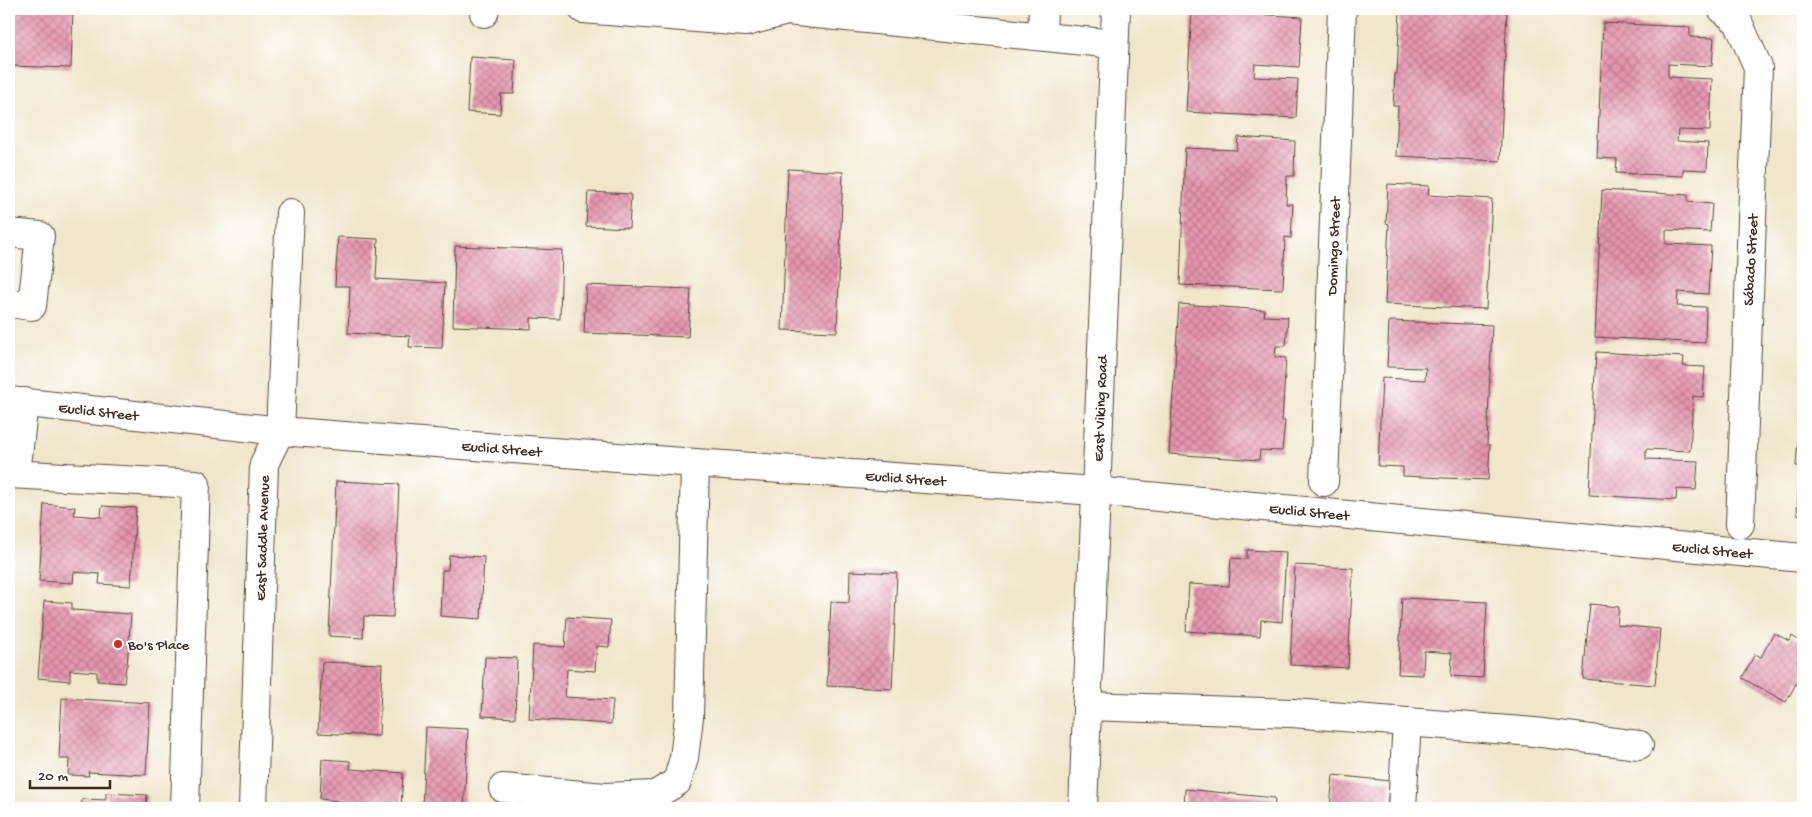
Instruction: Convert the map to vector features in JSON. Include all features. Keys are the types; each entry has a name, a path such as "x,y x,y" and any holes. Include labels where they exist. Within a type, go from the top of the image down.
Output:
{"street":[{"path":"583,9 746,22 787,11 1114,44"},
{"path":"1042,36 1043,9"},
{"name":"East Viking Road","path":"1083,808 1116,9"},
{"name":"Domingo Street","path":"1324,482 1342,9"},
{"name":"Sábado Street","path":"1722,9 1738,22 1758,67 1740,524"},
{"name":"East Saddle Avenue","path":"253,808 264,464 280,431 290,213"},
{"path":"9,233 40,236 32,306 9,303"},
{"path":"16,402 12,474 196,484 185,808"},
{"name":"Euclid Street","path":"16,402 280,431 1095,491 1803,558"},
{"path":"503,788 605,798 655,795 677,782 684,758 689,718 695,463"},
{"path":"1087,706 1292,713 1534,732 1639,745"},
{"path":"1402,808 1407,722"}],"building":[{"path":"9,9 73,9 71,68 9,66"},
{"path":"925,9 966,9 961,13"},
{"path":"1192,9 1257,9 1257,14 1302,17 1299,67 1255,64 1254,77 1298,79 1296,118 1186,112"},
{"path":"1422,9 1507,9 1500,161 1396,156 1398,106 1393,106 1395,74 1397,74 1400,10 1422,11"},
{"path":"1603,23 1690,27 1690,37 1714,38 1712,66 1668,64 1668,77 1712,79 1710,131 1678,130 1677,141 1708,143 1707,170 1683,169 1683,176 1616,173 1617,159 1597,158"},
{"path":"470,57 516,60 514,94 501,94 500,114 467,112"},
{"path":"1238,137 1295,141 1294,176 1287,176 1286,204 1293,204 1291,238 1285,237 1283,289 1180,285 1185,148 1237,150"},
{"path":"788,169 843,172 837,332 782,330"},
{"path":"1388,184 1429,186 1428,195 1492,199 1486,309 1385,304 1389,224 1386,223"},
{"path":"1602,190 1688,195 1688,202 1712,204 1710,232 1666,230 1666,244 1711,246 1708,294 1678,292 1677,306 1706,307 1705,343 1595,337"},
{"path":"588,192 631,194 629,228 586,226"},
{"path":"338,237 378,239 376,279 445,283 442,348 409,347 410,336 348,333 350,286 335,286"},
{"path":"455,246 562,250 560,319 531,318 531,329 453,326"},
{"path":"586,285 691,289 688,337 584,333"},
{"path":"1179,304 1265,310 1264,316 1288,317 1286,346 1276,346 1275,357 1286,358 1282,421 1285,421 1282,451 1260,450 1259,460 1169,454"},
{"path":"1389,321 1492,325 1487,445 1490,445 1488,480 1403,476 1403,467 1378,466 1382,378 1425,380 1426,368 1387,367"},
{"path":"1596,352 1684,357 1683,366 1705,367 1703,397 1693,396 1690,451 1646,449 1646,459 1698,461 1696,490 1677,489 1676,500 1589,495"},
{"path":"1800,410 1803,411 1803,466 1796,466"},
{"path":"1799,478 1803,479 1803,515 1797,514"},
{"path":"336,481 399,484 393,617 364,616 363,638 329,636"},
{"path":"44,504 75,507 74,515 101,517 102,506 136,508 131,586 99,584 100,574 74,572 73,583 39,581"},
{"path":"1247,550 1286,552 1282,622 1261,620 1260,636 1186,631 1189,584 1229,586 1231,558 1247,559"},
{"path":"449,555 484,557 481,619 440,616 442,570 448,570"},
{"path":"1295,565 1353,568 1348,668 1290,665"},
{"path":"850,571 897,573 892,689 827,686 831,602 849,603"},
{"path":"1402,598 1487,602 1483,678 1451,676 1452,653 1424,651 1423,675 1398,674"},
{"path":"44,601 72,603 72,610 131,614 124,683 97,681 97,672 70,670 70,681 38,678"},
{"path":"1590,604 1619,607 1617,625 1660,629 1655,685 1583,679"},
{"path":"567,617 611,620 609,647 597,646 595,671 567,669 565,697 613,700 611,724 529,719 533,645 565,647"},
{"path":"1774,633 1789,641 1792,636 1803,643 1803,683 1798,680 1786,702 1742,678 1755,654 1761,657"},
{"path":"485,657 517,658 515,718 482,716"},
{"path":"322,662 382,664 379,736 318,733"},
{"path":"62,698 150,703 146,775 88,772 89,776 68,775 69,759 59,759"},
{"path":"426,727 468,729 464,808 422,808"},
{"path":"322,759 350,761 350,769 403,773 401,808 336,808 337,801 320,799"},
{"path":"1333,775 1390,781 1387,808 1330,808"},
{"path":"1185,789 1275,798 1274,808 1184,808"},
{"path":"106,793 147,795 146,808 81,808 82,799 106,800"}],"place":[{"name":"Bo's Place","path":"118,644"}]}
